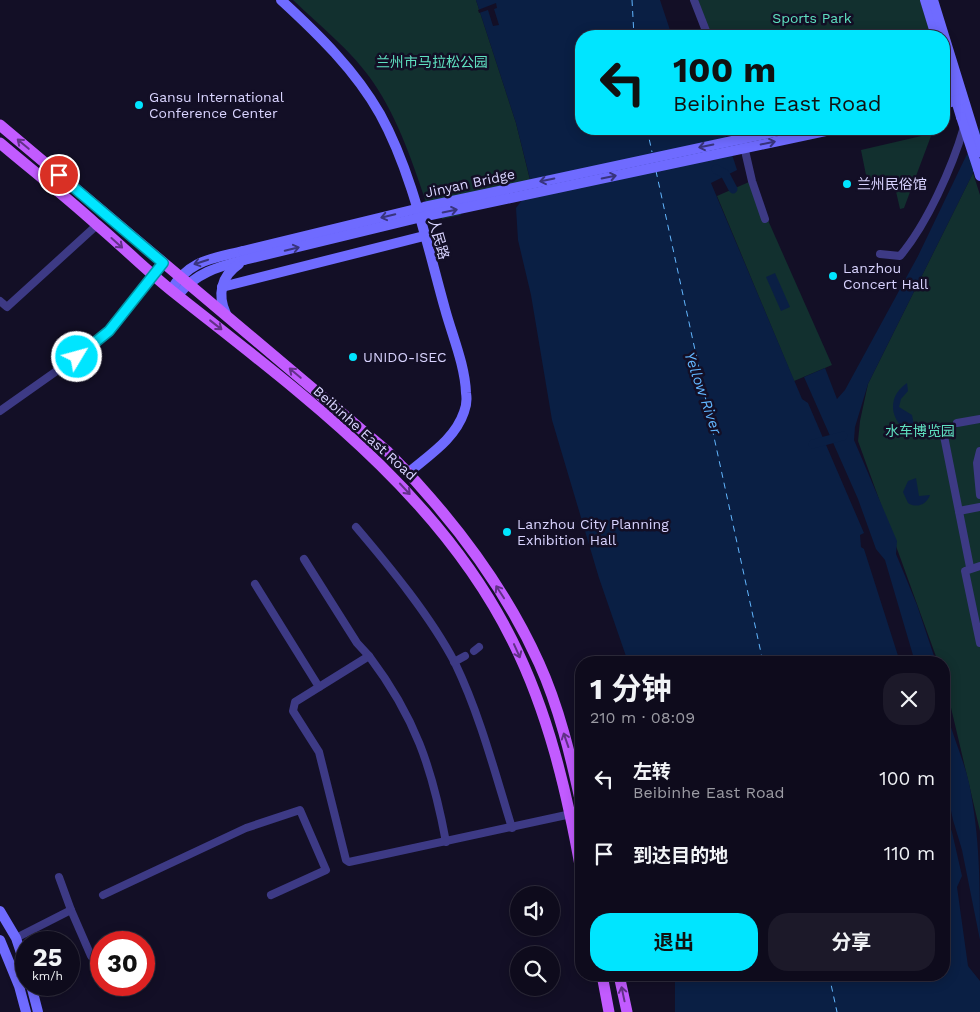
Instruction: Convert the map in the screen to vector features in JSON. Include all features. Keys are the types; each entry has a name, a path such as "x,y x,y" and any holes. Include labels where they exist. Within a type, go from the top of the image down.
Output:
{"main road":[{"name":"人民路","path":"280,0 320,37 337,56 361,85 380,114 402,166 459,359 466,393 464,411 458,427 446,440 408,472"},
{"path":"925,0 934,30"},
{"path":"933,0 940,30"},
{"path":"950,73 955,95"},
{"path":"950,79 980,152"},
{"path":"964,116 979,173"},
{"name":"Beibinhe East Road","path":"0,125 226,314 388,452 408,472 467,540 507,602 540,664 569,751 575,778"},
{"name":"Jinyan Bridge","path":"244,256 424,207 760,135"},
{"name":"Jinyan Bridge","path":"244,256 807,135"},
{"name":"Beibinhe East Road","path":"0,143 153,275 281,379 389,472 454,547 490,601 512,639 526,670 561,774 575,840"},
{"path":"222,287 424,236"},
{"path":"175,293 184,279 217,268 244,256"},
{"path":"226,314 221,302 222,287 227,274 244,256"},
{"path":"0,911 15,936"},
{"path":"0,940 19,986 26,1012"},
{"path":"603,981 610,1012"},
{"path":"620,981 627,1012"},
{"path":"34,996 38,1012"}],"street":[{"path":"694,0 706,30"},
{"path":"880,254 900,256 914,240 956,154 964,116"},
{"path":"741,135 752,181 765,219"},
{"path":"0,301 7,307 97,225"},
{"path":"0,411 92,346 109,331 163,263"},
{"path":"957,423 980,422"},
{"path":"944,436 970,567"},
{"path":"980,451 977,464 980,495"},
{"path":"959,511 980,507"},
{"path":"356,527 419,607 454,662 489,752 512,828"},
{"path":"304,559 358,643 388,681 421,743 437,792 446,842"},
{"path":"980,566 970,567 964,571 980,643"},
{"path":"255,584 319,687"},
{"path":"369,656 295,702 293,711 319,752 346,860 349,862 570,814"},
{"path":"454,662 465,656"},
{"path":"103,895 246,828 300,810 326,870 271,894"},
{"path":"59,877 90,956"},
{"path":"30,931 71,910"}],"green space":[{"name":"兰州市马拉松公园","path":"293,0 476,0 516,123 532,188 458,202 461,215 442,219 439,206 428,208 398,127 373,82 346,49"},
{"name":"Sports Park","path":"691,0 920,0 929,30 702,30"},
{"path":"930,135 904,208 900,209 895,187 869,190 861,150"},
{"name":"水车博览园","path":"973,173 980,195 980,831 950,704 950,656 936,656 858,441 868,384"},
{"path":"749,182 767,218 832,365 794,381 717,196"}],"water":[{"name":"Yellow River","path":"476,0 660,0 670,30 575,30 575,135 726,135 737,170 711,183 802,399 808,403 864,533 860,535 861,547 864,549 898,656 626,656 599,578 552,420 531,295 518,240 516,208 532,187 516,123"},
{"path":"980,127 980,157 868,384 855,427 854,440 897,541 896,554 917,605 934,656 913,656 885,560 876,549 858,499 804,377 825,368 837,399 845,390 918,256"},
{"path":"775,273 790,307 781,311 766,277"},
{"path":"907,383 908,391 901,399 899,407 912,415 916,435 901,426 894,412 895,396"},
{"path":"916,478 919,496 930,495 924,503 915,506 908,503 903,492 908,481"},
{"path":"950,722 966,771 973,803 979,861 980,940 962,850 950,806"},
{"path":"950,826 962,876 957,887 968,966 980,981 980,1012 675,1012 675,981 950,981"}],"pier":[{"path":"496,3 497,8 494,9 499,25 493,26 488,10 479,13 478,10"}],"waterway":[{"path":"716,169 725,174 733,189"},
{"path":"813,444 843,436"}],"ferry route":[{"path":"632,0 634,30"},
{"path":"648,135 652,152"},
{"path":"656,171 762,656"},
{"path":"830,981 837,1012"}],"place":[{"name":"Gansu International Conference Center","path":"139,105"},
{"name":"兰州民俗馆","path":"847,184"},
{"name":"Lanzhou Concert Hall","path":"833,276"},
{"name":"UNIDO-ISEC","path":"353,357"},
{"name":"Lanzhou City Planning Exhibition Hall","path":"507,532"}],"route":[{"path":"59,175 163,263 109,331 77,357"}]}
